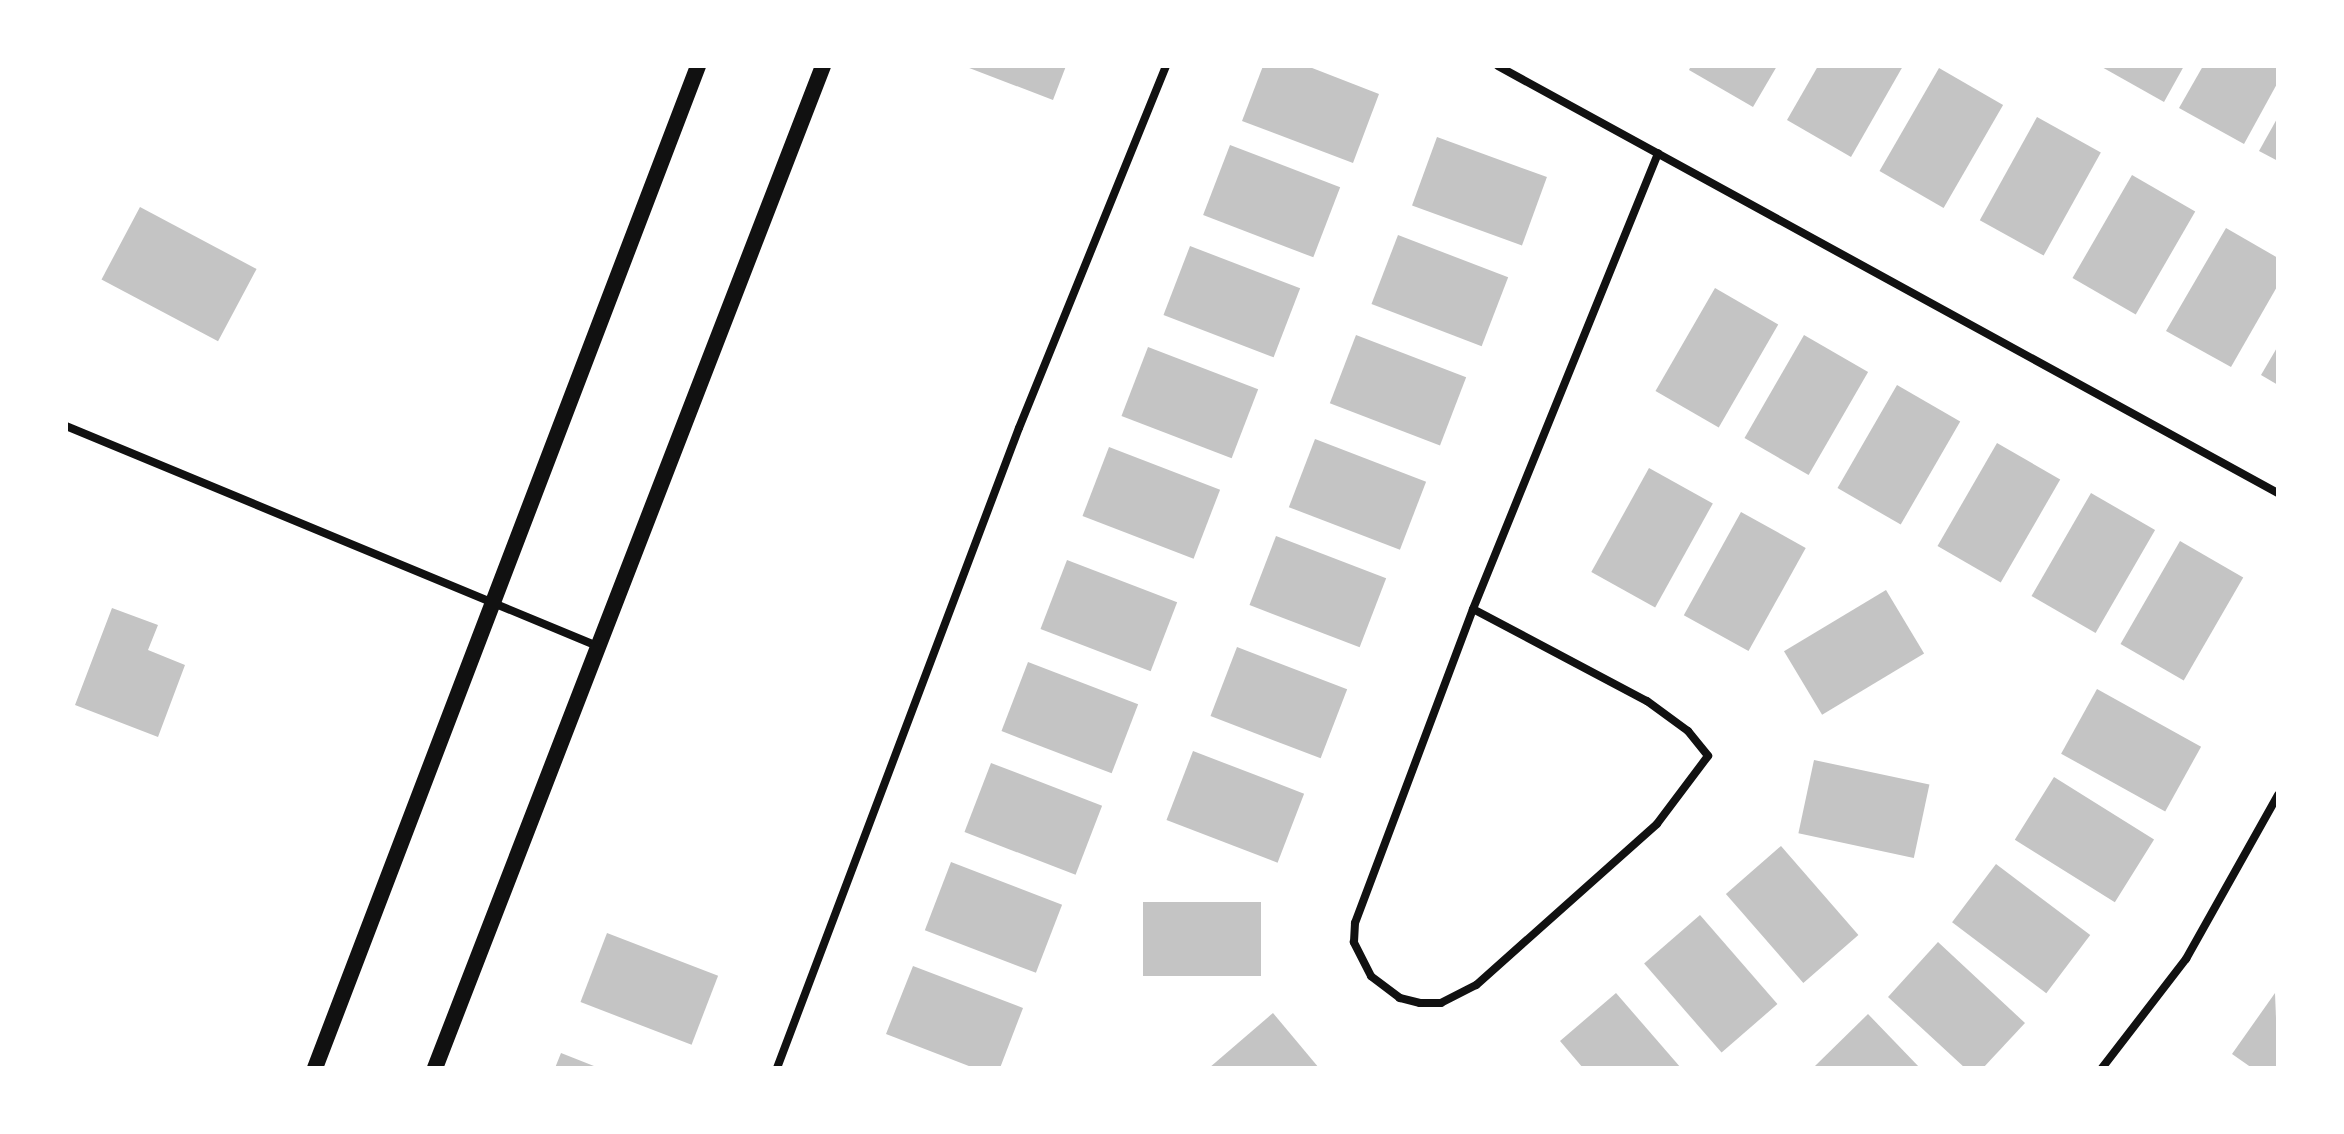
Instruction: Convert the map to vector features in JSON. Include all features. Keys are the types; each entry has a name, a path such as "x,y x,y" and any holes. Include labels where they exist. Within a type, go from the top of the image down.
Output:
{"main road":[{"path":"315,1068 698,66"},
{"path":"435,1068 595,645 823,66"}],"street":[{"path":"777,1068 1019,428 1166,66"},
{"path":"1498,66 2278,493"},
{"path":"1473,609 1657,708 1688,731 1708,756 1657,824 1476,985 1441,1003 1420,1003 1400,998 1371,976 1354,942 1355,923 1473,609 1658,153"},
{"path":"66,426 595,645"},
{"path":"2102,1068 2186,959 2278,795"}],"building":[{"path":"964,66 1066,66 1053,100"},
{"path":"1263,66 1307,66 1379,94 1353,163 1242,121"},
{"path":"1691,66 1777,66 1753,107 1689,70"},
{"path":"1818,66 1903,66 1851,157 1787,120"},
{"path":"2100,66 2184,66 2164,102"},
{"path":"2203,66 2278,66 2278,82 2244,144 2179,108"},
{"path":"1939,68 2003,105 1944,208 1880,171"},
{"path":"2037,117 2101,152 2044,256 1980,220"},
{"path":"2278,117 2278,161 2259,151"},
{"path":"1437,137 1547,177 1522,246 1412,206"},
{"path":"1230,145 1340,187 1313,257 1203,215"},
{"path":"2132,175 2195,212 2136,315 2072,278"},
{"path":"140,207 257,269 218,341 102,279"},
{"path":"2226,228 2278,258 2278,285 2231,367 2166,331"},
{"path":"1398,235 1508,277 1482,346 1371,304"},
{"path":"1190,246 1300,288 1274,357 1163,315"},
{"path":"1715,288 1778,325 1719,428 1656,391"},
{"path":"1356,335 1466,377 1440,445 1330,403"},
{"path":"1804,335 1868,372 1809,475 1744,438"},
{"path":"2278,346 2278,385 2261,375"},
{"path":"1148,347 1258,389 1232,458 1121,416"},
{"path":"1897,385 1960,422 1901,525 1838,488"},
{"path":"1315,439 1426,482 1400,550 1289,507"},
{"path":"1997,443 2060,479 2001,583 1938,546"},
{"path":"1109,447 1220,490 1194,559 1082,516"},
{"path":"1649,468 1713,503 1655,607 1591,572"},
{"path":"2091,493 2155,530 2096,633 2032,596"},
{"path":"1741,512 1806,548 1749,651 1684,615"},
{"path":"1276,536 1386,578 1360,647 1249,605"},
{"path":"2180,541 2243,578 2184,681 2120,644"},
{"path":"1067,560 1177,602 1151,671 1040,629"},
{"path":"1886,590 1924,653 1822,715 1784,651"},
{"path":"112,608 158,625 148,650 185,665 158,737 75,705"},
{"path":"1237,647 1347,689 1321,758 1210,716"},
{"path":"1028,662 1138,704 1112,773 1001,731"},
{"path":"2097,689 2201,747 2165,811 2061,754"},
{"path":"1193,751 1304,794 1278,863 1166,820"},
{"path":"1814,760 1929,785 1914,858 1798,833"},
{"path":"991,763 1102,806 1076,875 964,832"},
{"path":"2054,777 2154,840 2115,902 2015,840"},
{"path":"1781,846 1858,935 1803,983 1726,894"},
{"path":"951,862 1062,905 1036,973 925,930"},
{"path":"1996,864 2090,935 2046,993 1952,922"},
{"path":"1143,902 1261,902 1261,976 1143,976"},
{"path":"1700,915 1777,1004 1722,1053 1644,964"},
{"path":"607,933 718,976 692,1045 580,1002"},
{"path":"1938,942 2025,1023 1983,1068 1965,1068 1888,997"},
{"path":"913,966 1023,1008 1000,1068 974,1068 886,1034"},
{"path":"1616,993 1681,1068 1583,1068 1560,1041"},
{"path":"2275,993 2278,1068 2252,1068 2232,1054"},
{"path":"1273,1013 1319,1068 1209,1068"},
{"path":"1868,1014 1920,1068 1815,1066"},
{"path":"561,1053 599,1068 555,1068"}]}
